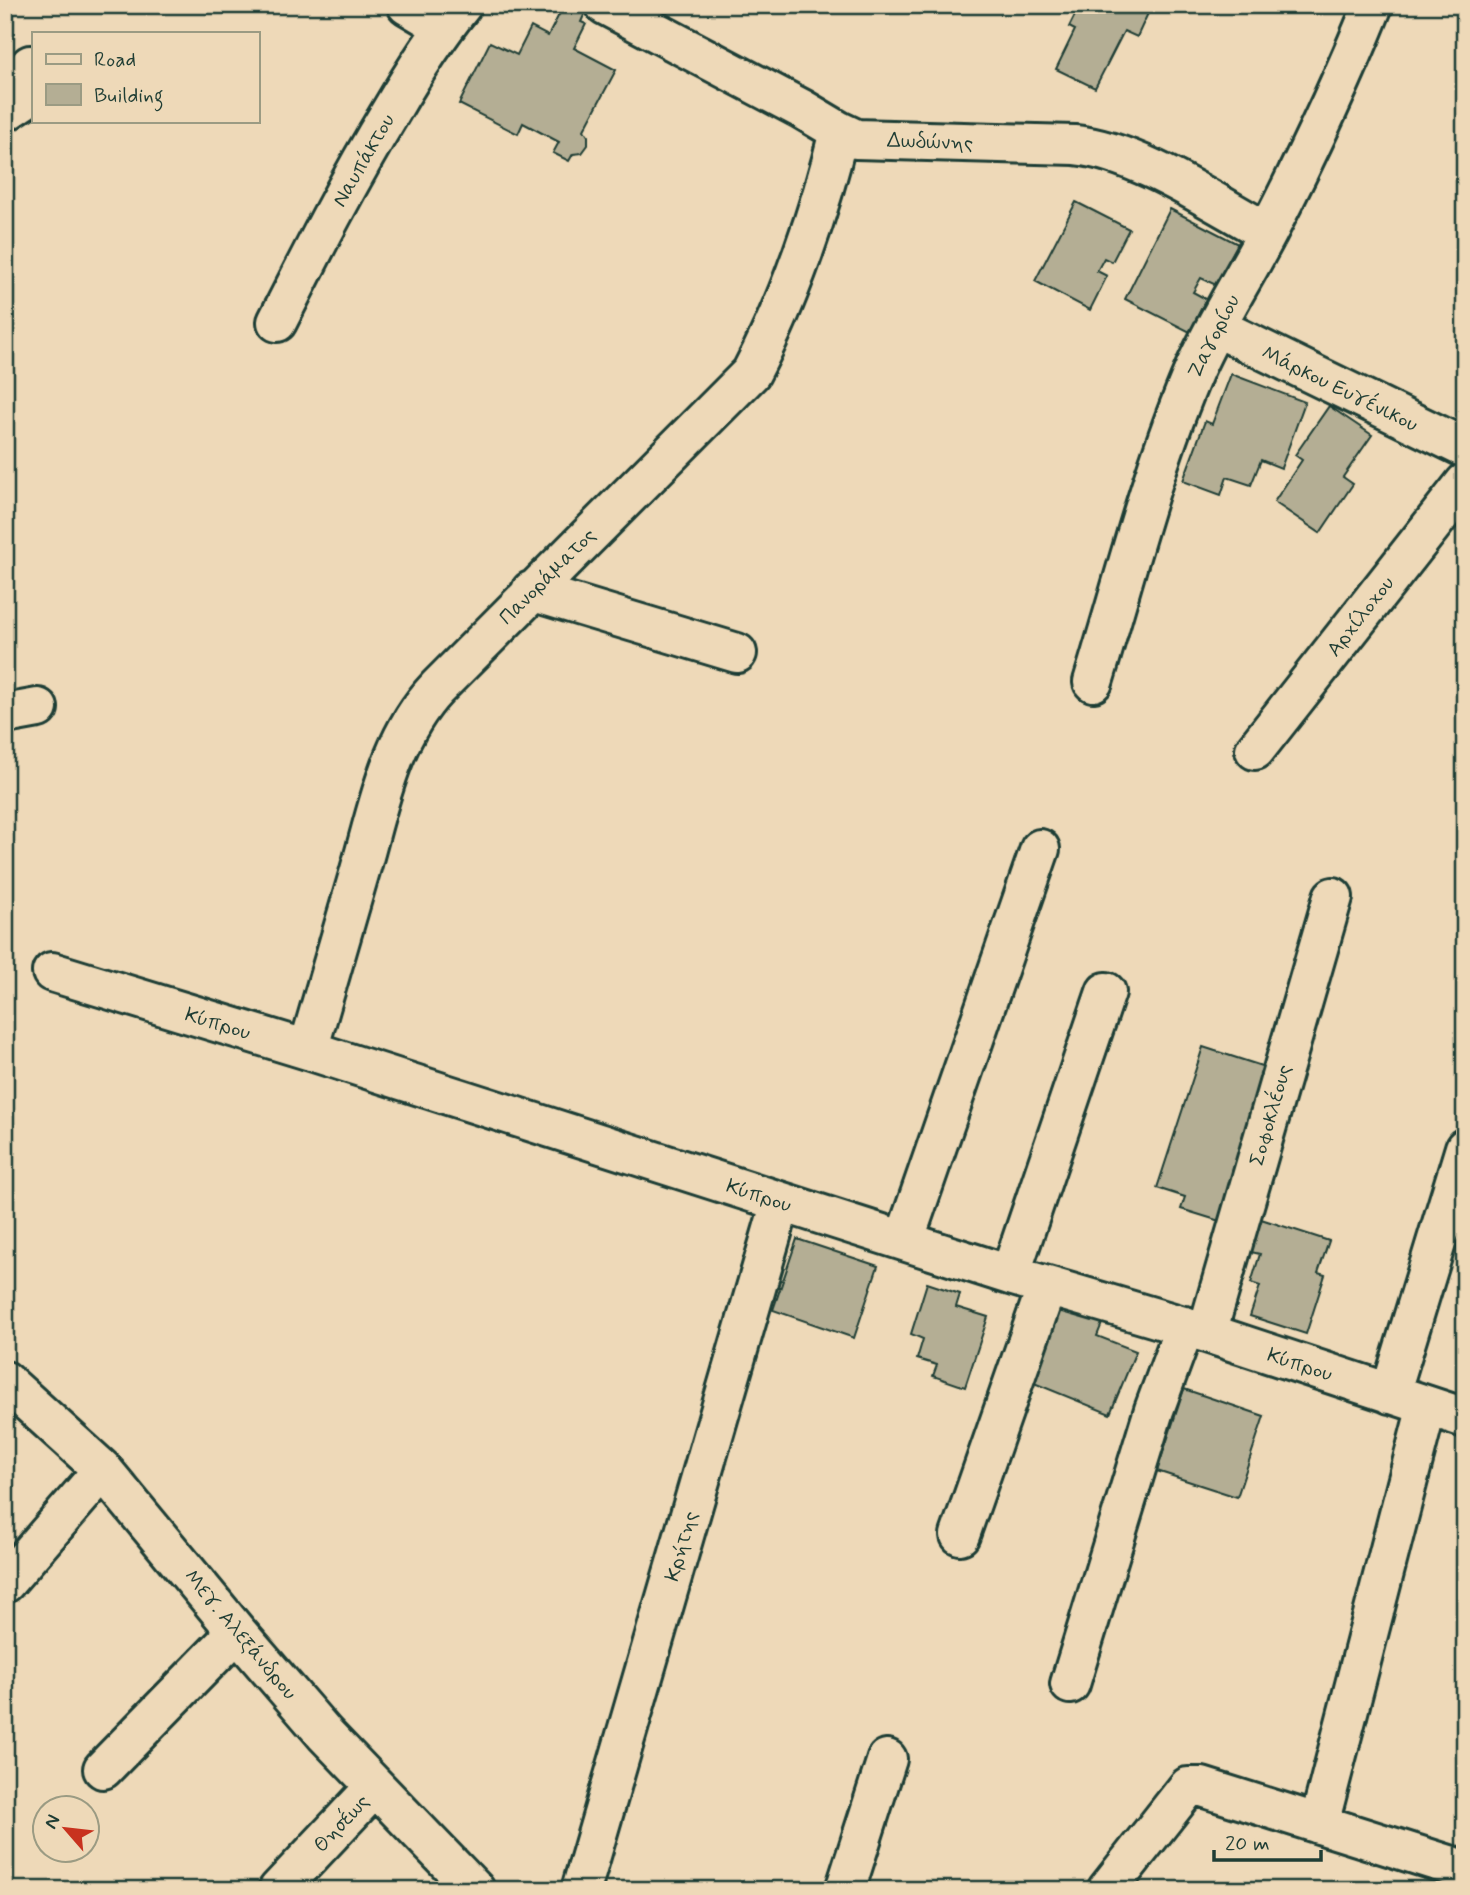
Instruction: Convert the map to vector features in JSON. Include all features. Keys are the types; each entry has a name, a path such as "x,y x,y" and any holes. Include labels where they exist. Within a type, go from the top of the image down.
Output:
{"street":[{"path":"407,5 453,16"},
{"name":"Δωδώνης","path":"605,5 839,131 863,139 1075,145 1102,149 1147,167 1267,232"},
{"name":"Ζαγορίου","path":"1093,682 1164,450 1187,389 1216,327 1267,232 1373,5"},
{"name":"Ναυπάκτου","path":"277,322 372,141 453,16"},
{"path":"5,112 29,96 23,64"},
{"name":"Πανοράματος","path":"308,1050 387,774 402,736 421,704 751,373 792,279 839,131"},
{"name":"Μάρκου Ευγένικου","path":"1216,327 1465,448"},
{"name":"Αρχίλοχου","path":"1255,750 1465,483"},
{"path":"531,591 737,653"},
{"path":"904,1241 1040,849"},
{"name":"Σοφοκλέους","path":"1070,1684 1154,1410 1196,1329 1333,897"},
{"name":"Κύπρου","path":"52,972 308,1050 1010,1275 1196,1329 1465,1418"},
{"path":"1010,1275 1106,992"},
{"path":"1390,1394 1465,1148"},
{"name":"Κρήτης","path":"581,1890 781,1202"},
{"path":"960,1535 1047,1286"},
{"name":"Μεγ. Αλεξάνδρου","path":"7,1387 103,1470 325,1734 475,1890"},
{"path":"1319,1824 1427,1406"},
{"path":"5,1583 103,1470"},
{"path":"103,1769 237,1632"},
{"path":"845,1890 887,1759"},
{"name":"Θησέως","path":"278,1890 375,1787"},
{"path":"1107,1890 1188,1787 1202,1787 1465,1870"}],"building":[{"path":"564,5 585,13 581,22 586,24 574,48 616,70 584,130 588,136 588,145 582,153 573,154 569,161 553,153 559,142 523,123 518,134 459,104 490,42 517,55 531,27 548,36"},
{"path":"1080,5 1143,5 1150,9 1137,37 1124,31 1095,88 1056,69 1075,30 1069,27"},
{"path":"1076,202 1129,229 1112,262 1104,258 1097,271 1107,276 1090,310 1035,281"},
{"path":"1170,209 1238,244 1216,285 1201,278 1193,292 1206,299 1190,332 1125,299"},
{"path":"1231,374 1305,402 1281,468 1261,460 1251,485 1227,477 1221,495 1183,481 1205,421 1212,424"},
{"path":"1329,406 1372,435 1343,477 1353,484 1320,533 1274,502 1302,460 1295,455"},
{"path":"1203,1047 1277,1071 1226,1223 1181,1209 1185,1197 1157,1188"},
{"path":"1261,1219 1329,1241 1318,1273 1325,1275 1306,1334 1250,1316 1260,1286 1251,1283 1260,1254 1251,1252"},
{"path":"797,1239 878,1266 854,1338 773,1310"},
{"path":"927,1283 960,1294 956,1307 988,1317 965,1387 933,1376 937,1365 917,1359 923,1339 911,1334"},
{"path":"1054,1302 1103,1321 1097,1336 1136,1351 1110,1414 1024,1379"},
{"path":"1184,1389 1264,1416 1237,1497 1157,1471"}]}
